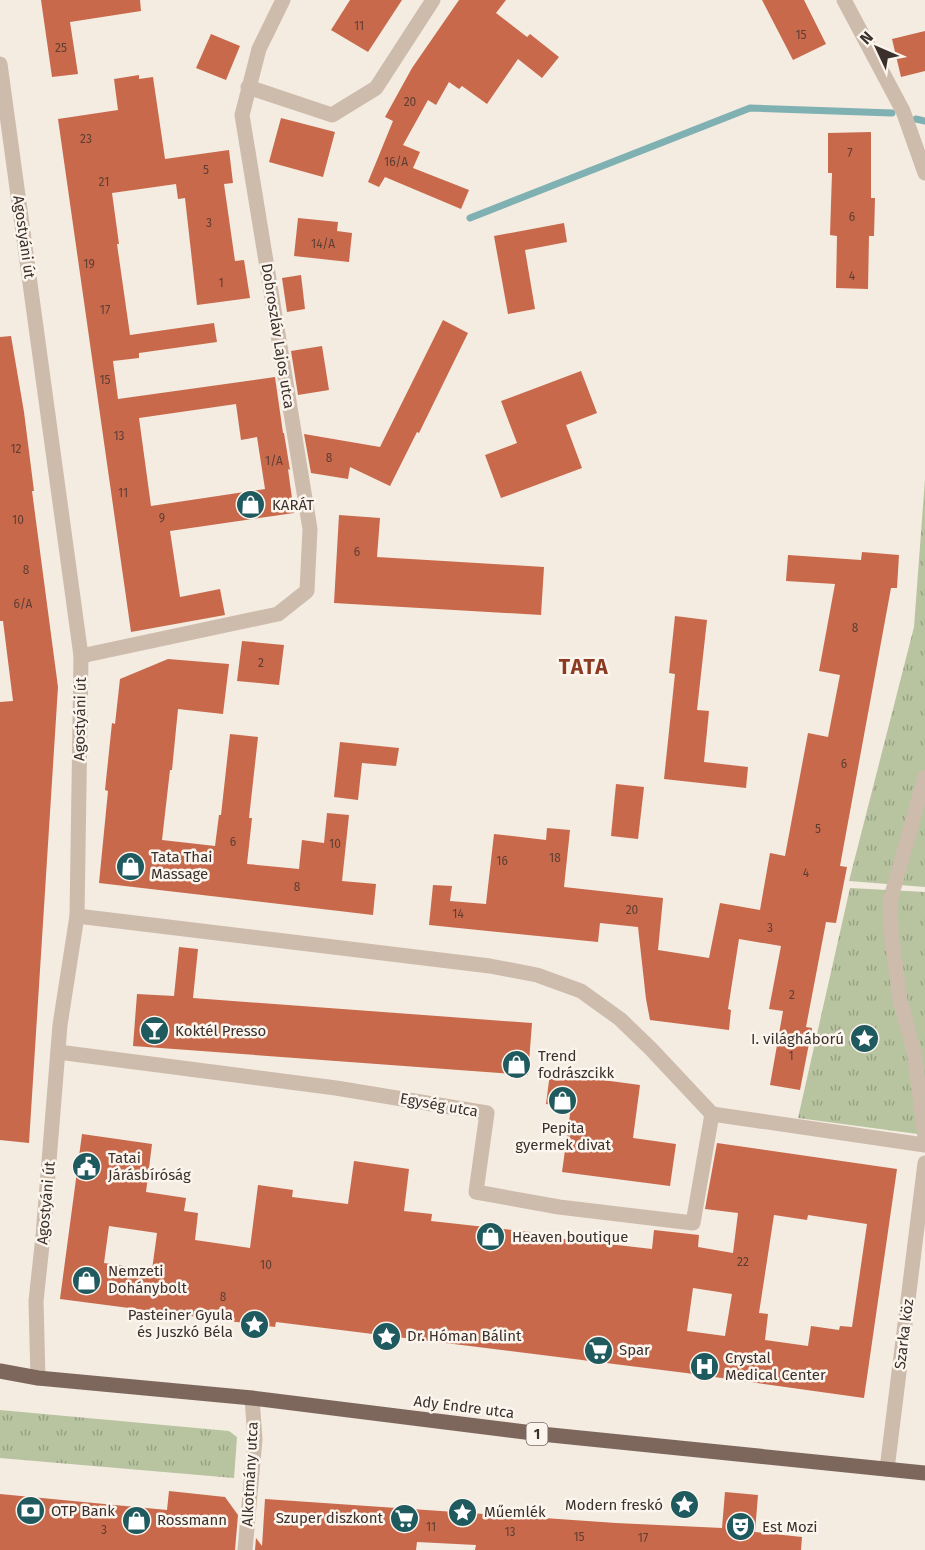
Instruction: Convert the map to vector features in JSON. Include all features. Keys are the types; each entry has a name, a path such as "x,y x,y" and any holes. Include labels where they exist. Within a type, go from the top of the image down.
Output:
{"main road":[{"name":"Ady Endre utca","path":"0,1371 38,1378 252,1398 541,1434 925,1473"}],"street":[{"name":"Dobroszláv Lajos utca","path":"81,656 278,615 307,591 310,529 242,115 259,49 283,0"},
{"path":"248,87 332,115 376,88 433,0"},
{"path":"844,0 903,111 925,173"},
{"name":"Agostyáni út","path":"0,64 81,656 76,916 58,1052 36,1301 38,1378"},
{"path":"925,777 890,901 891,932 900,1000 914,1051 925,1137"},
{"path":"76,916 424,958 537,975 581,991 620,1019 712,1114 925,1146"},
{"name":"Egység utca","path":"58,1052 336,1088 487,1113 476,1192 560,1207 693,1223 712,1114"},
{"name":"Szarka köz","path":"887,1469 925,1163"},
{"name":"Alkotmány utca","path":"245,1550 255,1439 252,1398"}],"green space":[{"path":"925,479 925,887 849,881 914,627"},
{"path":"850,888 925,892 925,1135 798,1118"},
{"path":"0,1410 229,1431 237,1437 234,1478 0,1458"}],"building":[{"path":"41,0 140,0 141,11 70,22 78,74 52,77"},
{"path":"350,0 402,0 368,52 331,30"},
{"path":"459,0 506,0 496,13 527,37 530,34 559,57 542,78 518,59 487,104 462,86 459,89 449,82 436,105 428,100 403,145 420,152 413,168 469,190 461,209 385,177 379,187 368,182 393,121 385,117 412,68"},
{"path":"762,0 804,0 826,44 793,60"},
{"path":"925,31 925,71 901,77 892,39"},
{"path":"211,34 240,46 226,80 196,68"},
{"path":"139,75 139,79 153,77 165,159 229,150 233,183 224,184 235,261 244,260 250,298 197,305 185,198 178,199 176,184 112,193 130,335 214,323 217,342 139,353 139,358 113,361 118,399 275,377 290,470 288,469 294,513 170,531 180,597 220,589 225,615 131,632 58,119 118,110 114,79","holes":["236,404 241,440 257,437 265,489 151,506 139,418"]},
{"path":"281,118 335,132 323,177 269,162"},
{"path":"871,132 871,198 875,198 874,236 869,236 868,289 836,288 837,236 830,235 832,173 828,173 828,133"},
{"path":"298,218 338,222 337,231 352,233 349,262 294,256"},
{"path":"564,223 567,242 525,250 535,309 508,314 494,236"},
{"path":"301,275 305,309 287,312 282,278"},
{"path":"443,320 468,333 390,486 350,467 348,479 311,473 304,434 380,447"},
{"path":"11,336 24,412 58,687 29,1143 0,1140 0,702 13,701 3,621 0,621 0,337"},
{"path":"322,346 329,390 298,395 291,351"},
{"path":"581,371 597,413 566,425 582,468 501,498 485,455 517,443 501,401"},
{"path":"339,515 380,518 377,557 544,567 541,615 334,603"},
{"path":"862,552 899,555 897,588 891,588 840,866 847,867 836,923 826,922 806,1027 812,1028 800,1090 770,1085 783,1011 769,1009 781,946 739,939 728,1009 731,1010 729,1030 650,1020 638,927 600,923 598,942 429,925 433,885 452,886 450,901 486,904 494,834 546,840 547,828 570,830 564,887 663,898 658,950 709,958 720,903 760,910 770,853 785,856 808,733 828,737 840,675 819,671 835,584 786,581 788,555 861,560"},
{"path":"675,616 707,620 697,710 709,711 704,762 748,767 746,788 664,779 675,674 669,673"},
{"path":"242,641 284,645 279,685 237,681"},
{"path":"168,659 229,664 223,714 178,709 162,840 215,846 219,815 221,815 230,734 258,737 249,818 252,818 247,864 299,869 302,840 324,843 327,813 349,815 342,881 376,884 373,915 99,883 108,791 105,790 112,723 115,724 120,679"},
{"path":"340,742 399,748 396,766 362,763 358,800 334,797"},
{"path":"616,784 644,787 638,839 611,836"},
{"path":"179,947 198,949 193,998 532,1023 528,1075 133,1046 137,994 174,996"},
{"path":"550,1073 640,1085 633,1138 676,1144 670,1186 562,1172 571,1107 546,1104"},
{"path":"82,1134 152,1144 146,1192 186,1198 184,1211 198,1213 195,1240 250,1248 258,1185 293,1190 292,1197 348,1204 354,1161 409,1169 404,1211 432,1214 431,1221 556,1235 556,1238 652,1249 654,1230 699,1235 698,1247 733,1253 738,1213 705,1209 717,1143 897,1169 864,1398 686,1373 276,1322 275,1327 60,1299","holes":["774,1215 807,1220 808,1215 867,1224 852,1327 840,1326 839,1330 811,1326 808,1346 765,1340 768,1314 759,1313","109,1226 157,1233 152,1270 104,1263","693,1288 732,1294 725,1336 687,1331"]},
{"path":"169,1491 225,1497 238,1515 235,1550 0,1550 0,1494 167,1510"},
{"path":"725,1492 758,1495 755,1532 802,1537 801,1550 475,1550 476,1545 417,1542 416,1550 255,1550 256,1538 262,1546 265,1499 722,1528"}],"waterway":[{"path":"470,218 750,108 892,113"},
{"path":"916,119 925,121"}],"place":[{"name":"KARÁT","path":"251,505"},
{"name":"Tata Thai Massage","path":"130,866"},
{"name":"Koktél Presso","path":"154,1031"},
{"name":"I. világháború","path":"865,1039"},
{"name":"Trend fodrászcikk","path":"517,1065"},
{"name":"Pepita gyermek divat","path":"563,1101"},
{"name":"Tatai Járásbíróság","path":"87,1167"},
{"name":"Heaven boutique","path":"491,1237"},
{"name":"Nemzeti Dohánybolt","path":"87,1280"},
{"name":"Pasteiner Gyula és Juszkó Béla","path":"254,1324"},
{"name":"Dr. Hóman Bálint","path":"386,1336"},
{"name":"Spar","path":"598,1350"},
{"name":"Crystal Medical Center","path":"704,1367"},
{"name":"Modern freskó","path":"684,1505"},
{"name":"OTP Bank","path":"30,1511"},
{"name":"Műemlék","path":"463,1512"},
{"name":"Szuper diszkont","path":"404,1518"},
{"name":"Rossmann","path":"136,1520"},
{"name":"Est Mozi","path":"741,1527"}],"district":[{"name":"TATA","path":"584,667"}]}
